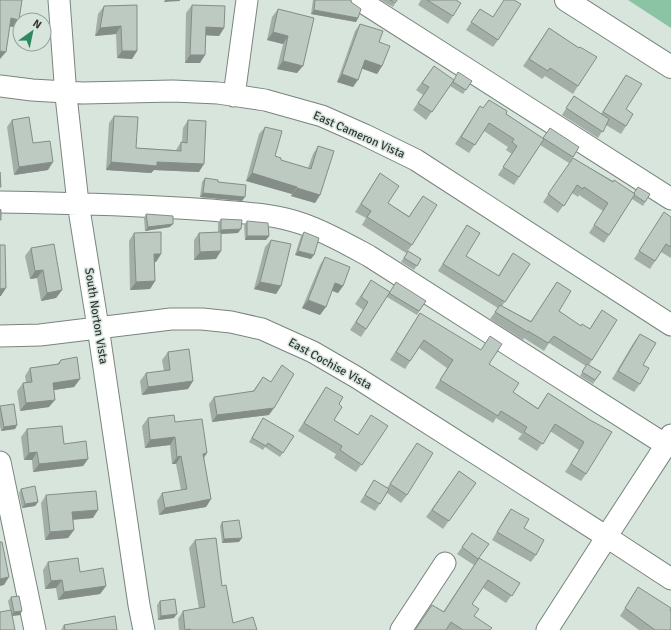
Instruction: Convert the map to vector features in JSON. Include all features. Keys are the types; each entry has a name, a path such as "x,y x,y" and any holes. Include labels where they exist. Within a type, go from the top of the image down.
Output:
{"main road":[{"path":"566,0 671,67"}],"street":[{"name":"South Norton Vista","path":"59,0 65,92 78,203 144,630"},
{"path":"234,96 247,0"},
{"path":"359,0 671,199"},
{"name":"East Cameron Vista","path":"0,86 32,90 83,93 173,91 218,93 265,100 322,116 365,134 416,160 671,325"},
{"path":"0,202 78,203 192,209 270,215 302,224 336,238 369,256 669,440 547,630"},
{"name":"East Cochise Vista","path":"0,336 40,335 171,319 202,319 230,322 262,330 313,352 356,377 671,579"},
{"path":"0,462 35,630"},
{"path":"401,630 445,563"}],"green space":[{"path":"628,0 671,0 671,28"}],"building":[{"path":"0,0 22,0 20,12 12,12 6,52 0,51"},
{"path":"315,0 351,0 351,2 361,9 358,18 314,10"},
{"path":"390,0 397,0 395,3"},
{"path":"427,0 456,0 461,3 453,16"},
{"path":"504,0 514,0 521,4 498,40 471,22 480,9 493,17"},
{"path":"137,5 137,51 122,51 121,26 100,28 104,6"},
{"path":"192,5 225,6 224,28 206,27 205,55 190,55"},
{"path":"278,9 314,18 303,66 283,61 288,36 273,32"},
{"path":"360,24 383,31 379,42 390,46 382,66 365,60 358,80 342,74"},
{"path":"549,28 579,48 580,47 597,57 578,86 550,68 548,71 529,59"},
{"path":"434,66 454,80 432,112 418,103 429,87 422,83"},
{"path":"458,72 472,81 466,90 453,82"},
{"path":"626,75 642,84 626,109 633,114 626,126 603,112"},
{"path":"574,96 609,119 603,132 566,108"},
{"path":"489,100 507,111 506,114 544,139 519,177 503,167 517,146 512,142 514,139 489,123 475,145 461,137 480,106 483,108"},
{"path":"114,116 138,117 136,148 181,151 181,142 187,143 188,120 206,121 204,164 157,162 157,166 111,162"},
{"path":"29,117 33,143 50,141 53,162 19,167 12,120"},
{"path":"265,127 282,131 275,156 281,158 281,160 311,169 318,146 334,151 320,195 252,173"},
{"path":"550,128 579,147 573,157 543,138"},
{"path":"573,158 613,182 614,180 635,194 609,235 594,225 608,203 584,187 583,189 577,185 564,206 548,194"},
{"path":"380,173 399,186 388,203 409,217 423,196 437,205 412,245 367,217 371,211 361,204"},
{"path":"205,178 218,180 218,182 246,185 245,197 203,193"},
{"path":"638,187 650,194 645,202 634,195"},
{"path":"0,209 1,210 1,220 0,220"},
{"path":"664,212 671,217 671,247 666,244 655,261 639,251"},
{"path":"146,214 173,216 173,224 148,227"},
{"path":"221,219 242,220 241,229 221,230"},
{"path":"247,221 268,223 269,236 247,236"},
{"path":"467,225 480,233 466,256 499,276 513,253 530,264 505,302 443,264"},
{"path":"161,232 161,254 154,254 155,281 136,282 134,233"},
{"path":"221,232 221,251 200,252 199,233"},
{"path":"304,232 319,238 314,255 298,251"},
{"path":"271,240 291,244 281,286 260,282"},
{"path":"54,244 62,290 47,293 43,270 35,271 31,248"},
{"path":"0,245 5,245 6,288 0,289"},
{"path":"408,251 421,259 417,266 404,258"},
{"path":"325,257 350,267 343,286 335,283 326,307 308,300"},
{"path":"371,280 390,292 366,329 356,322 368,302 361,297"},
{"path":"396,282 426,301 419,311 389,293"},
{"path":"557,282 571,291 559,311 581,326 582,324 590,329 602,310 617,320 592,360 554,336 548,343 495,312 500,305 531,322"},
{"path":"420,313 481,350 490,336 502,344 489,364 519,383 513,392 538,409 548,393 590,420 612,432 586,474 571,464 584,442 555,424 543,444 524,432 527,427 501,411 498,416 440,380 453,360 424,340 410,361 396,352"},
{"path":"640,334 656,343 643,365 649,368 640,384 618,371"},
{"path":"189,349 193,381 148,387 146,373 170,370 168,352"},
{"path":"77,357 80,379 53,383 55,400 26,403 23,383 32,382 30,368 59,364 61,360"},
{"path":"587,364 601,372 595,380 582,372"},
{"path":"282,365 294,374 274,408 217,415 214,397 254,391 263,377 271,382"},
{"path":"326,387 343,397 339,404 342,407 334,420 358,435 371,415 388,426 362,465 340,450 342,446 304,423"},
{"path":"14,404 17,425 4,427 0,406"},
{"path":"174,415 175,422 202,419 207,453 203,454 211,499 165,508 162,493 187,489 181,456 177,457 175,437 150,440 148,418"},
{"path":"263,418 294,436 283,453 268,443 266,446 252,438"},
{"path":"62,426 64,444 86,441 88,459 39,464 37,452 29,453 27,429"},
{"path":"417,443 433,453 407,495 390,484"},
{"path":"459,471 476,483 449,521 432,510"},
{"path":"374,480 389,489 380,504 365,495"},
{"path":"35,486 38,502 25,504 21,489"},
{"path":"96,491 98,510 72,512 74,530 50,532 46,495"},
{"path":"511,509 529,519 524,528 544,540 536,555 497,532"},
{"path":"239,520 242,538 224,539 222,522"},
{"path":"472,533 489,544 478,559 462,547"},
{"path":"216,538 222,586 226,585 233,623 253,617 257,630 185,630 183,611 205,607 195,540"},
{"path":"0,542 2,542 9,577 0,579"},
{"path":"78,558 80,572 103,568 106,586 64,592 62,580 51,581 48,562"},
{"path":"479,558 520,583 512,596 488,580 472,604 479,609 474,616 492,628 490,630 463,630 451,622 446,630 415,630 432,605 444,612"},
{"path":"638,587 671,608 671,630 655,630 625,608"},
{"path":"19,596 22,611 14,612 11,597"},
{"path":"175,599 177,614 161,616 160,601"},
{"path":"11,610 15,630 0,630 0,612"},
{"path":"115,616 117,630 65,630 64,625"}]}
